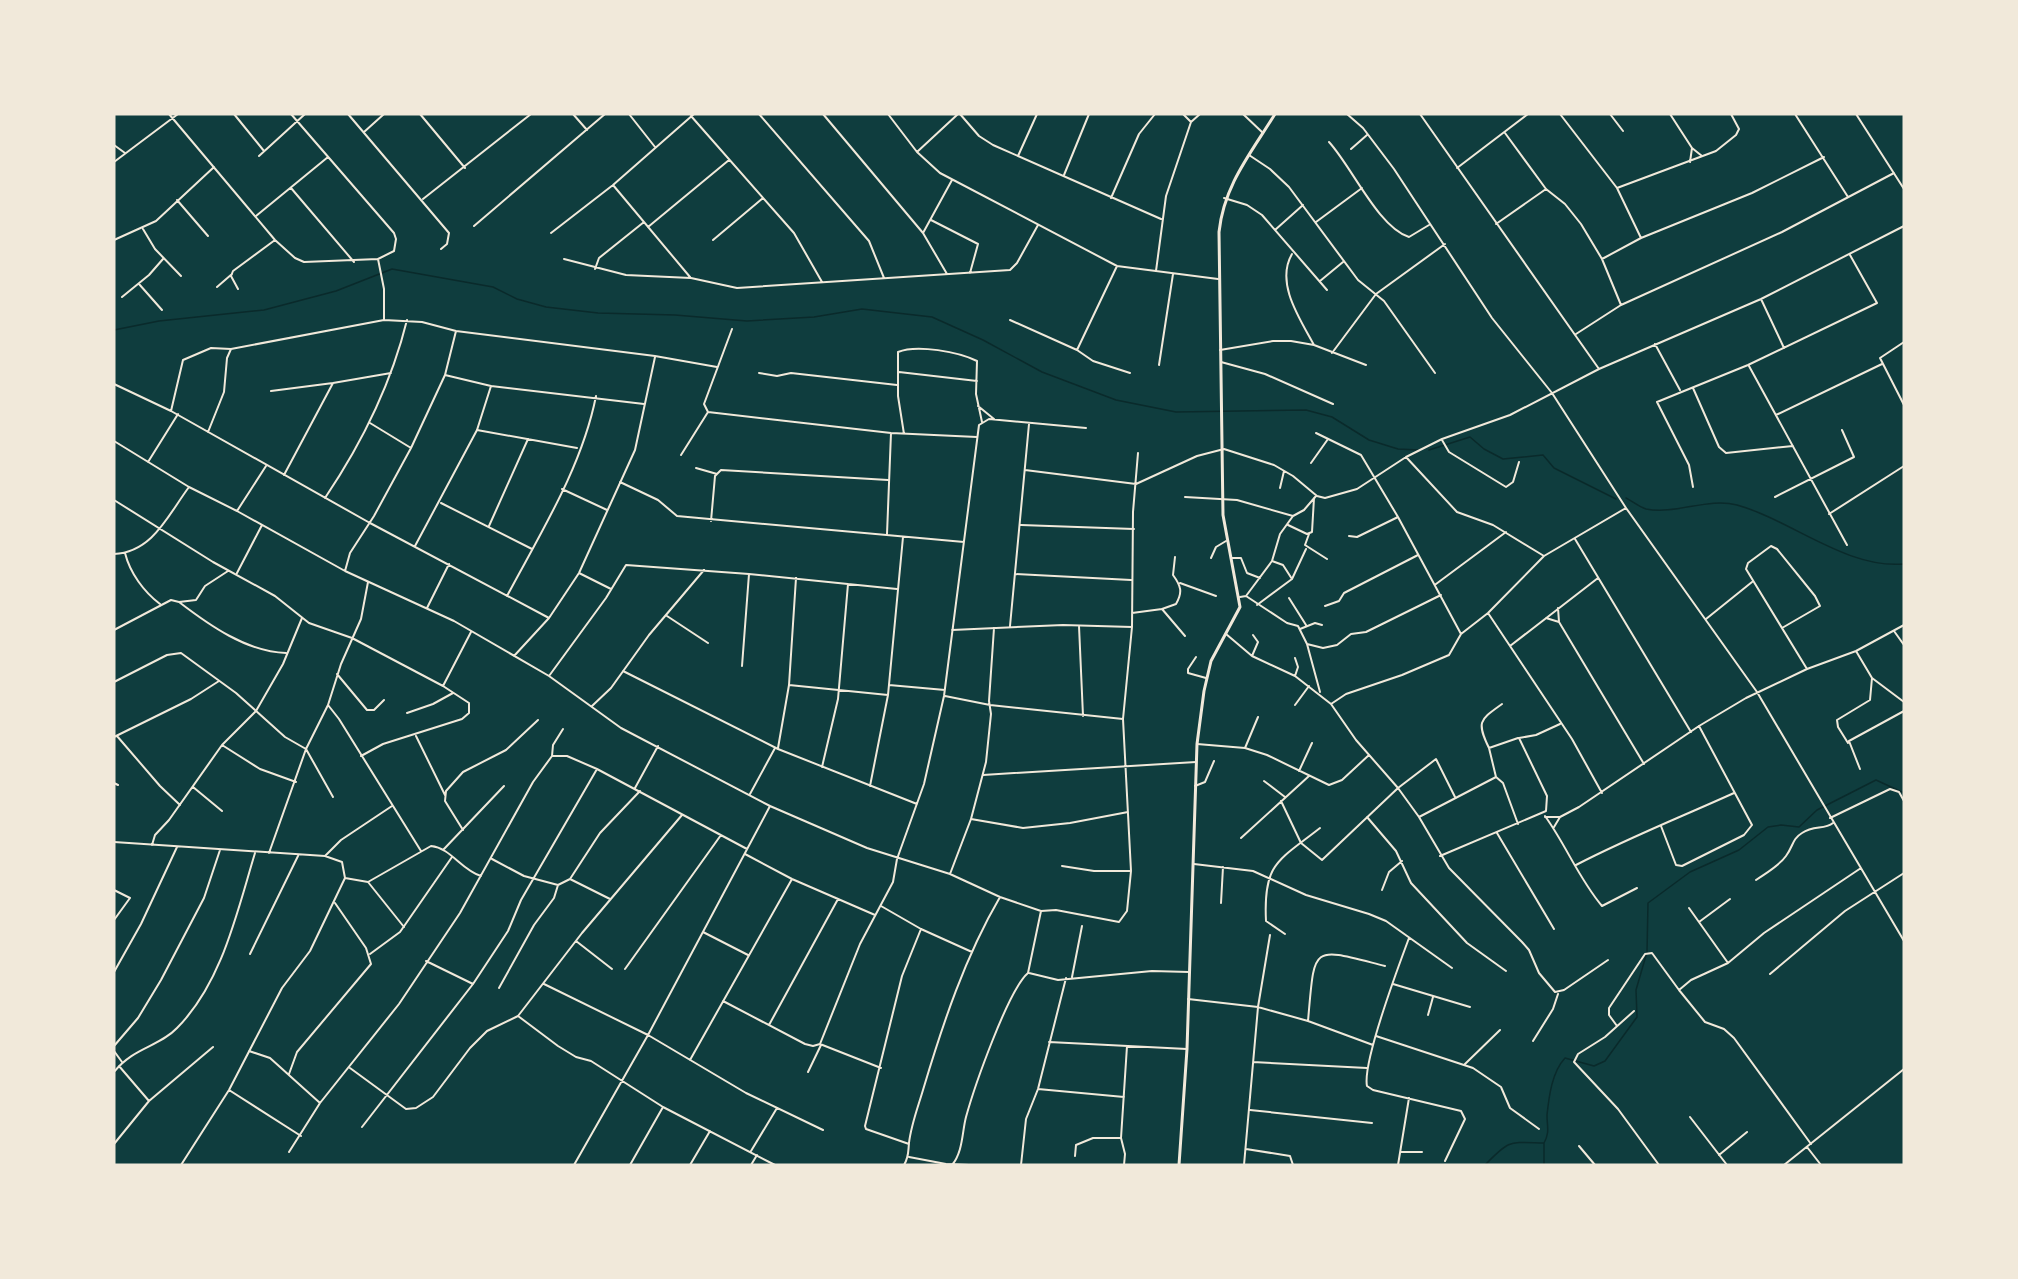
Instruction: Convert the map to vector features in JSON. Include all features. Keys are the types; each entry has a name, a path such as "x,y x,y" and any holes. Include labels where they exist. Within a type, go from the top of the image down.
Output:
{"street":[{"path":"169,114 275,240 295,258 304,262 354,262 378,259 393,251 396,240 394,233 291,114"},
{"path":"114,162 178,114"},
{"path":"234,114 265,151"},
{"path":"259,156 305,114"},
{"path":"348,114 423,199 449,233 447,244 441,249"},
{"path":"364,132 384,114"},
{"path":"420,114 465,168"},
{"path":"423,199 531,114"},
{"path":"573,114 586,130"},
{"path":"474,226 605,114"},
{"path":"629,114 656,147"},
{"path":"759,114 869,242 884,278"},
{"path":"823,114 923,233 947,274"},
{"path":"888,114 917,152 931,166 952,180 1117,266 1218,279"},
{"path":"917,152 959,114 986,141 1161,219"},
{"path":"1018,156 1037,114"},
{"path":"1064,175 1089,114"},
{"path":"1111,198 1139,134 1155,114"},
{"path":"1183,114 1191,122"},
{"path":"1156,271 1161,219 1172,176 1191,122 1200,114"},
{"path":"1243,114 1263,133"},
{"path":"1179,1165 1187,1049 1197,744 1206,678 1214,653 1224,633 1239,612 1240,597 1226,541 1222,500 1224,449 1218,279 1219,232 1224,198 1275,114"},
{"path":"1347,114 1368,135 1394,169 1492,318 1552,393 1626,508 1757,692 1904,941"},
{"path":"1420,114 1599,369"},
{"path":"1457,168 1528,114"},
{"path":"1560,114 1617,188 1641,238"},
{"path":"1610,114 1623,131"},
{"path":"1670,114 1692,148 1703,157"},
{"path":"1617,188 1716,151 1736,135 1738,124 1731,114"},
{"path":"1795,114 1848,197"},
{"path":"1856,114 1904,189"},
{"path":"551,233 613,184 693,115 729,160 794,233 822,282"},
{"path":"1505,133 1546,189 1565,204 1581,224 1602,259 1621,305"},
{"path":"1351,149 1368,135"},
{"path":"1329,142 1345,159 1382,215 1402,235 1409,237 1429,225"},
{"path":"114,145 125,153"},
{"path":"1690,162 1692,148"},
{"path":"1249,155 1270,169 1304,206 1343,262 1363,286 1376,294 1435,373"},
{"path":"256,217 328,157"},
{"path":"1602,259 1641,238 1752,193 1824,158"},
{"path":"648,227 729,160"},
{"path":"114,240 143,229 156,221 214,167"},
{"path":"1576,334 1621,305 1782,232 1894,173"},
{"path":"923,233 952,180"},
{"path":"613,184 691,278"},
{"path":"291,188 354,262"},
{"path":"1316,222 1363,188"},
{"path":"1496,224 1546,189"},
{"path":"713,240 763,198"},
{"path":"1224,198 1255,209 1328,290"},
{"path":"177,200 208,236"},
{"path":"1275,230 1304,206"},
{"path":"931,220 978,244 970,273"},
{"path":"595,269 599,258 644,222"},
{"path":"564,260 595,269 654,278 691,278 737,288 970,273 1010,270 1014,267 1038,225"},
{"path":"1025,470 1136,484 1197,456 1224,449 1284,471 1315,497 1325,498 1357,489 1406,457 1442,439 1510,415 1599,369 1761,299 1904,226"},
{"path":"143,229 163,259 181,276"},
{"path":"217,287 275,240"},
{"path":"1332,353 1376,294 1445,244"},
{"path":"1293,253 1286,263 1286,284 1300,319 1314,345"},
{"path":"1694,487 1689,465 1657,402 1680,390 1748,365 1876,303 1850,255"},
{"path":"122,297 139,284 163,259"},
{"path":"378,259 384,289 384,320"},
{"path":"1319,282 1343,262"},
{"path":"1077,350 1117,266"},
{"path":"232,274 238,289"},
{"path":"1159,365 1173,274"},
{"path":"139,284 162,310"},
{"path":"1761,299 1784,348"},
{"path":"171,411 183,360 211,348 231,349 384,320 407,320 456,331 656,356 717,367"},
{"path":"325,498 370,423 391,373 407,320"},
{"path":"1010,320 1077,350 1093,361 1130,373"},
{"path":"708,412 704,404 732,329"},
{"path":"345,571 350,553 370,523 411,448 445,375 456,331"},
{"path":"1220,350 1273,341 1314,345 1366,365"},
{"path":"1904,342 1881,354 1881,364 1904,405"},
{"path":"1655,344 1680,390"},
{"path":"208,432 224,392 227,358 231,349"},
{"path":"808,1072 860,944 897,873 897,859 917,804 944,696 977,437 982,422 977,406 977,361 939,350 905,349 898,352 897,385 904,434"},
{"path":"514,656 549,618 579,573 638,439 656,356"},
{"path":"1221,362 1265,374 1334,404"},
{"path":"1776,415 1881,364"},
{"path":"1748,365 1847,545"},
{"path":"898,372 977,381"},
{"path":"271,391 391,373"},
{"path":"759,373 777,376 791,373 897,385"},
{"path":"445,375 491,386 596,396 645,404"},
{"path":"284,475 333,383"},
{"path":"114,384 178,414 266,466 549,618"},
{"path":"415,546 477,430 491,386"},
{"path":"1693,387 1722,450 1732,453 1793,446"},
{"path":"507,596 562,489 586,436 596,396"},
{"path":"977,406 994,420"},
{"path":"708,412 891,433 977,437"},
{"path":"681,454 708,412"},
{"path":"148,462 178,414"},
{"path":"982,422 989,419 1086,428"},
{"path":"370,423 411,448"},
{"path":"1010,626 1029,424"},
{"path":"477,430 579,448"},
{"path":"1775,497 1855,455 1842,430"},
{"path":"887,534 891,433"},
{"path":"1316,433 1361,455 1377,478 1461,634"},
{"path":"489,526 528,438"},
{"path":"1311,463 1329,439"},
{"path":"1442,439 1447,450 1486,477 1506,487 1513,482 1519,462"},
{"path":"114,441 189,487 345,571 428,608 471,631 549,676 621,728 770,806 897,859 950,874 1000,897 1041,911 1056,909 1119,922 1127,911 1131,871 1123,720 1132,627 1131,580 1138,453"},
{"path":"1406,457 1457,512 1485,521 1544,556"},
{"path":"237,512 266,466"},
{"path":"1829,514 1904,466"},
{"path":"696,468 717,474 727,470 888,480"},
{"path":"1280,488 1284,471"},
{"path":"711,521 717,474"},
{"path":"620,482 658,500 674,515 711,521 964,542"},
{"path":"114,554 125,553 143,545 161,528 189,487"},
{"path":"562,489 607,510"},
{"path":"1185,497 1237,500 1293,516"},
{"path":"1240,597 1246,596 1261,578 1272,561 1280,534 1293,516 1304,510 1315,497"},
{"path":"1315,497 1312,532 1304,543 1307,548 1327,559"},
{"path":"114,500 275,596 313,625 352,638 443,686 469,704 466,716 416,735 383,744 361,756"},
{"path":"440,502 532,549"},
{"path":"1331,704 1346,694 1402,675 1449,655 1461,634 1488,613 1544,556 1626,508"},
{"path":"1349,536 1357,537 1398,517"},
{"path":"237,573 262,525"},
{"path":"1020,525 1134,529"},
{"path":"1288,525 1309,534"},
{"path":"1435,584 1506,532"},
{"path":"870,786 888,695 903,537"},
{"path":"1575,539 1691,732"},
{"path":"1211,558 1216,546 1226,541"},
{"path":"1782,628 1817,608 1818,600 1774,546 1768,547 1746,566 1752,582 1807,669"},
{"path":"1257,605 1292,579 1307,548"},
{"path":"125,553 128,564 149,596 162,605"},
{"path":"1325,606 1339,601 1344,593 1419,555"},
{"path":"1175,557 1173,575 1180,583 1216,596"},
{"path":"1231,558 1241,558 1247,573 1261,578"},
{"path":"1272,561 1283,565 1292,579"},
{"path":"428,608 450,564"},
{"path":"549,676 611,590 624,567 628,565 796,578 897,589"},
{"path":"179,602 196,600 205,586 229,570"},
{"path":"592,706 612,688 666,615 705,570"},
{"path":"579,573 611,590"},
{"path":"742,666 749,574"},
{"path":"1015,574 1131,580"},
{"path":"750,794 776,748 789,685 796,578"},
{"path":"1510,646 1598,578"},
{"path":"269,853 306,749 328,705 337,674 361,619 368,582"},
{"path":"1706,619 1752,582"},
{"path":"1132,613 1162,609 1176,604 1180,593 1180,583"},
{"path":"822,767 831,736 839,690 848,584"},
{"path":"1307,644 1323,648 1337,645 1351,634 1366,632 1441,595"},
{"path":"1246,596 1257,605 1300,629 1307,644 1321,695"},
{"path":"1289,598 1306,625"},
{"path":"114,630 174,599 223,632 265,651 286,653"},
{"path":"1558,608 1559,622 1644,764"},
{"path":"1162,609 1185,636"},
{"path":"1488,613 1577,748 1602,793"},
{"path":"666,615 708,643"},
{"path":"152,845 156,835 222,745 256,711 283,664 302,618"},
{"path":"1546,618 1559,622"},
{"path":"1300,629 1316,622 1322,625"},
{"path":"1553,828 1560,817 1602,793 1699,726 1757,692 1807,669 1856,651 1904,625"},
{"path":"952,630 1010,626 1132,627"},
{"path":"1079,626 1083,716"},
{"path":"950,874 971,819 983,775 990,727 994,628"},
{"path":"443,686 471,631"},
{"path":"1894,631 1904,645"},
{"path":"1224,633 1252,656 1295,676 1331,704 1419,817 1440,856 1460,881 1495,912 1529,950 1539,973 1558,993"},
{"path":"1252,656 1258,642 1253,635"},
{"path":"1856,651 1872,678 1904,702"},
{"path":"114,682 167,655 177,653 185,655 285,737 306,749 333,797"},
{"path":"1196,657 1188,673 1206,678"},
{"path":"1295,658 1298,667 1295,676"},
{"path":"623,671 776,748 917,804"},
{"path":"337,674 368,710 374,710 384,700"},
{"path":"1860,769 1838,727 1837,720 1870,700 1872,678"},
{"path":"180,805 115,736 191,699 219,681"},
{"path":"789,685 888,695"},
{"path":"889,685 945,690"},
{"path":"1295,705 1310,686"},
{"path":"407,713 434,704 453,693"},
{"path":"1899,697 1904,694"},
{"path":"944,696 990,705 1123,720"},
{"path":"1502,704 1482,719 1480,724 1496,777 1503,783 1518,825"},
{"path":"328,705 421,851"},
{"path":"1848,743 1904,711"},
{"path":"1245,748 1258,717"},
{"path":"444,796 460,774 506,750 537,720"},
{"path":"1489,748 1491,745 1536,735 1560,724"},
{"path":"1661,826 1676,865 1682,866 1750,830 1750,820 1699,726"},
{"path":"289,1152 320,1103 399,1004 481,876 533,782 552,756 552,745 563,729"},
{"path":"416,735 444,796 463,830"},
{"path":"1518,738 1547,796 1548,807 1544,815"},
{"path":"1299,771 1312,743"},
{"path":"1197,744 1245,748 1323,784 1335,784 1369,755"},
{"path":"222,745 260,769 296,782"},
{"path":"634,788 658,746"},
{"path":"552,756 567,756 597,769 747,849"},
{"path":"1281,801 1301,843 1317,859 1324,860 1398,788 1437,759 1455,797"},
{"path":"1195,786 1205,782 1214,761"},
{"path":"983,775 1196,762"},
{"path":"362,1127 473,984 508,931 521,900 597,769"},
{"path":"1241,838 1309,776"},
{"path":"1419,817 1496,777"},
{"path":"1264,781 1285,797"},
{"path":"444,849 504,786"},
{"path":"193,787 222,811"},
{"path":"1830,817 1890,789 1899,792 1904,801"},
{"path":"491,858 524,876 558,885 570,879 597,837 640,791"},
{"path":"1576,865 1641,832 1661,826 1734,792"},
{"path":"326,856 341,840 393,806"},
{"path":"574,1165 648,1035 770,806"},
{"path":"971,819 1023,828 1111,817 1128,812"},
{"path":"350,1068 406,1109 422,1106 437,1093 470,1048 487,1031 518,1016 610,899 682,815"},
{"path":"1544,815 1576,865 1585,886 1602,906 1637,888"},
{"path":"1440,856 1544,815 1560,817"},
{"path":"1367,817 1402,861 1407,878 1455,932 1506,971"},
{"path":"1756,880 1784,858 1794,839 1802,833 1816,826 1826,827 1833,823"},
{"path":"1285,934 1266,921 1268,878 1277,860 1320,828"},
{"path":"1497,833 1554,928"},
{"path":"625,969 722,835"},
{"path":"114,842 298,856 326,856 342,862 345,878 310,951 282,988 229,1089 181,1165"},
{"path":"345,878 368,882 431,846 444,849 464,869 481,876"},
{"path":"114,972 141,924 177,847"},
{"path":"114,1046 138,1018 161,980 204,898 220,850"},
{"path":"114,1072 122,1062 174,1031 200,1000 223,952 255,853"},
{"path":"745,854 792,879 875,915"},
{"path":"250,954 298,856"},
{"path":"370,954 392,940 404,927 452,857"},
{"path":"1382,890 1389,872 1402,861"},
{"path":"1194,864 1253,871 1313,897 1377,917 1452,968"},
{"path":"1062,866 1094,871 1131,871"},
{"path":"1221,903 1223,867"},
{"path":"1679,990 1691,980 1728,963 1764,933 1861,868"},
{"path":"1770,974 1874,890 1904,873"},
{"path":"570,879 610,899"},
{"path":"690,1060 792,879"},
{"path":"368,882 404,927"},
{"path":"498,988 534,925 554,898 558,885"},
{"path":"114,890 130,898 114,920"},
{"path":"904,1165 909,1157 909,1144 935,1048 972,952 1000,897"},
{"path":"769,1025 838,899"},
{"path":"1699,922 1730,899"},
{"path":"289,1074 297,1052 370,967 370,954 335,903"},
{"path":"881,906 921,929 972,952"},
{"path":"1689,908 1728,963"},
{"path":"953,1164 958,1156 967,1114 992,1043 1028,973 1041,911"},
{"path":"1072,977 1082,926"},
{"path":"909,1144 865,1128 902,976 921,929"},
{"path":"702,932 748,955"},
{"path":"1244,1165 1258,1007 1269,935"},
{"path":"1409,938 1373,1045 1367,1068 1366,1086 1373,1090 1432,1102 1461,1112 1465,1119 1445,1161"},
{"path":"576,941 612,969"},
{"path":"1308,1021 1313,970 1321,954 1332,953 1384,966"},
{"path":"1617,1026 1609,1014 1609,1008 1645,954 1652,953 1704,1022 1724,1029 1734,1038 1811,1144"},
{"path":"1533,1041 1554,1009 1558,993 1608,960"},
{"path":"426,961 473,984"},
{"path":"1028,973 1052,979 1189,972"},
{"path":"1021,1165 1026,1119 1038,1089 1066,978"},
{"path":"544,984 648,1035 777,1108 823,1130"},
{"path":"1393,984 1470,1007"},
{"path":"1428,1015 1434,996"},
{"path":"1188,999 1258,1007 1308,1021 1373,1045"},
{"path":"723,1001 805,1044 821,1044 881,1068"},
{"path":"1634,1011 1578,1054 1574,1062 1618,1109 1659,1165"},
{"path":"518,1016 576,1057 591,1061 663,1107 775,1165"},
{"path":"1465,1064 1500,1030"},
{"path":"1376,1036 1418,1052 1465,1064 1501,1087 1510,1108 1539,1129"},
{"path":"1049,1042 1187,1049"},
{"path":"1124,1165 1125,1154 1121,1137 1127,1045"},
{"path":"114,1144 149,1101 213,1047"},
{"path":"114,1051 122,1062"},
{"path":"249,1051 266,1055 320,1103"},
{"path":"1253,1062 1367,1068"},
{"path":"119,1066 149,1101"},
{"path":"1784,1165 1904,1069"},
{"path":"229,1089 301,1136"},
{"path":"1038,1089 1124,1097"},
{"path":"1398,1165 1409,1098"},
{"path":"630,1165 663,1107"},
{"path":"751,1152 777,1108"},
{"path":"1250,1110 1372,1123"},
{"path":"1690,1117 1727,1165"},
{"path":"690,1165 710,1131"},
{"path":"1719,1155 1747,1132"},
{"path":"1075,1156 1076,1145 1086,1140 1121,1137"},
{"path":"1579,1146 1594,1165"},
{"path":"1807,1147 1821,1165"},
{"path":"1245,1149 1290,1156 1293,1165"},
{"path":"1401,1152 1422,1152"},
{"path":"751,1165 757,1155"},
{"path":"909,1157 969,1165"}],"waterway":[{"path":"114,330 159,321 264,310 336,291 392,269 493,287 517,299 546,307 598,313 675,315 747,321 814,317 862,309 932,317 983,340 1042,372 1116,400 1176,412 1306,410 1332,417 1369,440 1398,449 1419,450"},
{"path":"1429,450 1470,437 1484,449 1503,459 1543,455 1554,468 1616,499"},
{"path":"1626,498 1643,508 1657,510 1715,503 1737,505 1861,559 1882,564 1904,564"},
{"path":"1485,1165 1505,1146 1524,1142 1544,1143 1548,1132 1547,1115 1550,1092 1557,1070 1565,1058 1594,1066 1605,1061 1637,1017 1636,990 1647,952 1648,903 1690,872 1739,850 1768,827 1781,825 1799,827 1817,810 1876,780 1904,793"},
{"path":"1544,1143 1544,1165"}]}
